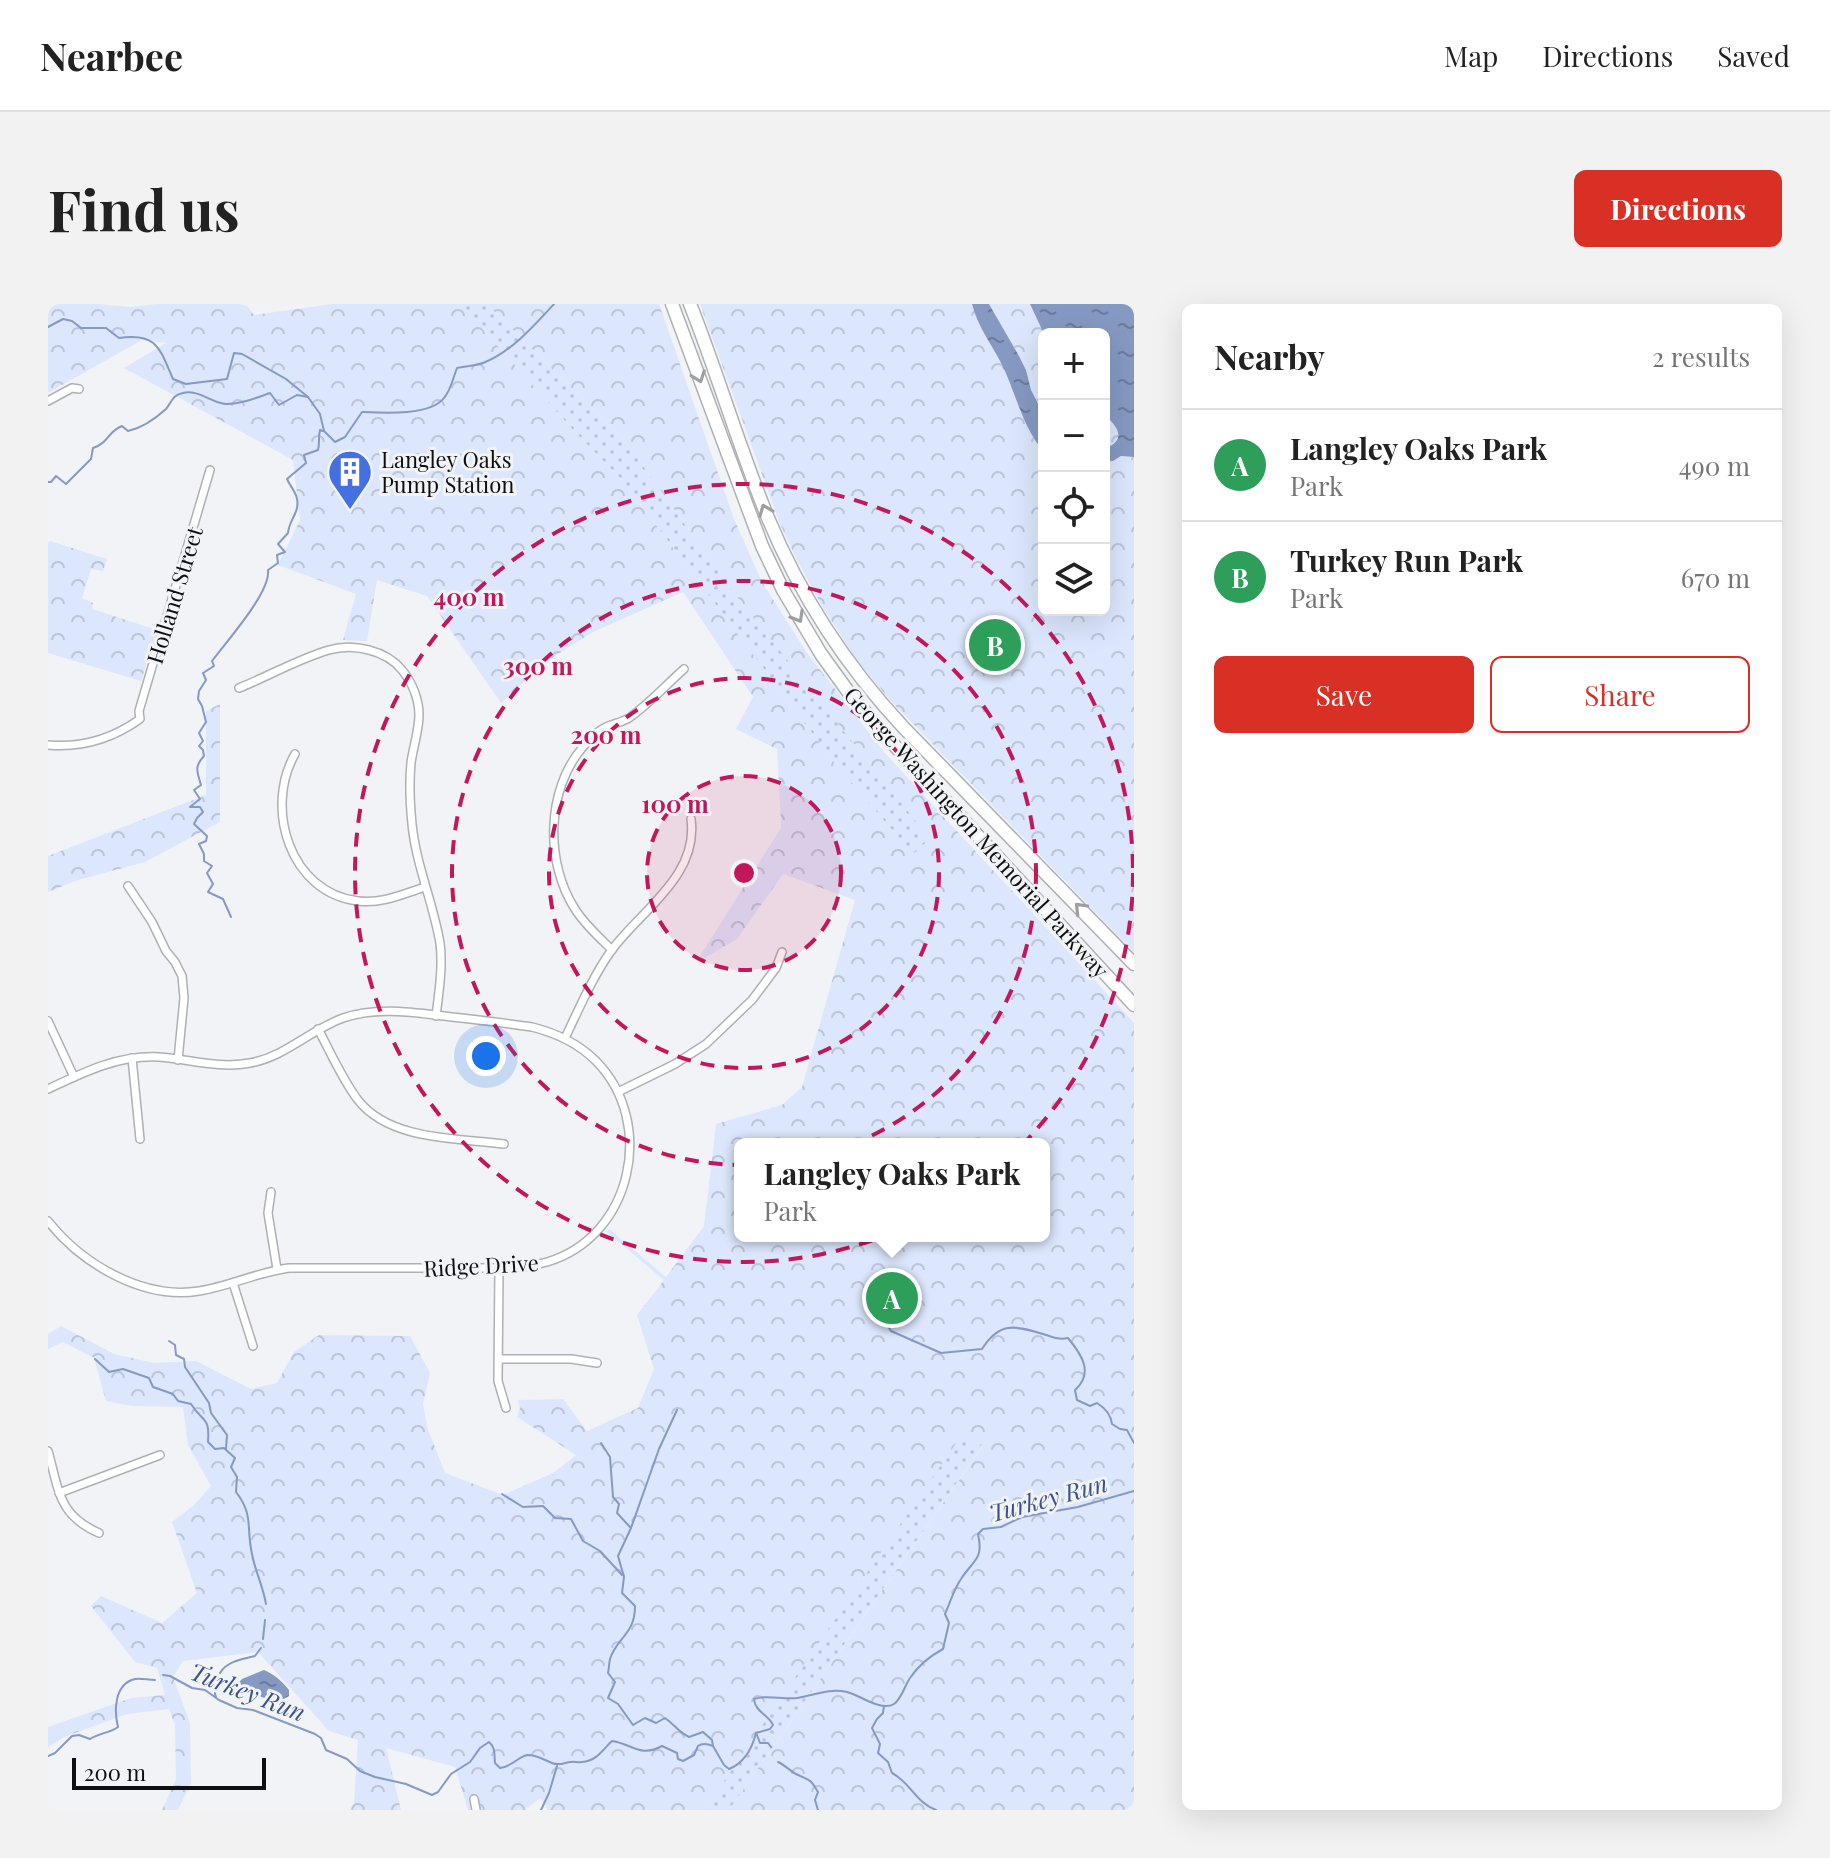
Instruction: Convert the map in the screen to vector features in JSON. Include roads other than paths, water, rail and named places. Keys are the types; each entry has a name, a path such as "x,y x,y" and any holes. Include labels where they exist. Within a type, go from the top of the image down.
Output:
{"highway":[{"name":"George Washington Memorial Parkway","path":"672,304 762,546 783,590 821,654 852,697 895,746 1134,1005"},
{"name":"George Washington Memorial Parkway","path":"690,304 767,516 794,574 835,642 894,717 1134,964"}],"street":[{"path":"48,401 72,388 79,389"},
{"name":"Holland Street","path":"48,745 97,741 123,731 140,719 139,711 210,470"},
{"path":"239,688 332,649 365,649 382,654 397,664 411,683 418,701 419,717 411,764 410,805 416,856 441,949 436,1016"},
{"path":"612,950 582,919 561,882 554,839 558,795 575,756 583,746 599,731 627,719 684,669"},
{"path":"295,754 284,783 284,832 294,858 306,874 329,892 358,901 380,901 425,887"},
{"path":"565,1038 612,950 673,881 684,863 691,843 691,819"},
{"path":"128,886 182,976 184,998 178,1060"},
{"path":"618,1092 675,1064 706,1044 752,1000 776,968 782,952"},
{"name":"Ridge Drive","path":"48,1089 107,1063 132,1058 162,1057 220,1065 251,1063 277,1055 318,1029 345,1018 389,1011 532,1027 565,1038 597,1061 618,1092 629,1123 631,1149 623,1191 609,1216 590,1238 560,1257 533,1265 499,1268 277,1269 210,1289 170,1292 139,1285 116,1274 82,1254 48,1221"},
{"path":"48,1021 74,1077"},
{"path":"318,1029 358,1100 378,1118 414,1133 504,1144"},
{"path":"132,1058 140,1139"},
{"path":"271,1192 268,1213 277,1269"},
{"path":"499,1268 498,1381 506,1408"},
{"path":"233,1283 253,1346"},
{"path":"499,1359 571,1359 597,1363"},
{"path":"48,1451 62,1502 71,1516 99,1533"},
{"path":"59,1493 160,1455"},
{"path":"474,1799 476,1810"}],"water":[{"path":"972,304 989,304 1026,370 1038,403 1038,444 1024,420 1006,372"},
{"path":"1030,304 1134,304 1134,457 1121,456 1110,461 1110,446 1116,442 1118,433 1110,420 1110,328 1041,328"},
{"path":"264,1670 284,1684 289,1696 273,1700 244,1690 239,1682 242,1679"}],"waterway":[{"path":"48,327 63,319 81,328 106,328 119,338 150,341 156,345 173,379 186,384 227,379 234,353 242,354 286,379 308,397 320,414 324,431 335,442 345,437 362,412 417,411 437,404 448,391 457,368 483,363 503,352 522,338 554,304"},
{"path":"48,482 56,476 66,484 91,459 93,448 103,443 114,431 122,426 128,431 148,423 179,394 194,393 226,404 270,393 279,405 297,395 308,397"},
{"path":"231,917 223,899 208,892 213,884 207,873 212,866 204,861 199,844 206,841 207,836 194,824 203,812 200,807 190,807 200,799 194,790 201,785 197,769 204,756 199,746 203,741 199,733 206,722 198,699 199,691 206,680 203,673 214,666 212,661 262,591 268,570 278,563 277,555 285,552 278,544 288,533 298,504 287,479 306,463 304,455 318,450 320,430 323,431"},
{"path":"881,1315 891,1331 941,1353 982,1349 995,1334 1008,1328 1068,1338 1084,1364 1084,1377 1075,1390 1077,1400 1090,1406 1100,1405 1109,1414 1112,1424 1127,1430 1134,1443"},
{"path":"169,1341 175,1345 176,1355 184,1359 185,1367 209,1403 211,1413 227,1435 226,1449"},
{"path":"95,1359 109,1372 123,1369 149,1378 153,1387 173,1394 178,1401 191,1404 207,1424 208,1442 215,1449 224,1448 235,1458 231,1467 237,1477 236,1492 247,1515 252,1554 266,1604"},
{"path":"677,1410 618,1556 624,1577 622,1593 635,1606 629,1630 610,1659 608,1673 615,1682 608,1698 618,1704 633,1725 645,1718 656,1723 665,1718 689,1737 703,1732 712,1740 713,1746"},
{"path":"601,1443 610,1457 613,1497 619,1504 617,1513 630,1527"},
{"name":"Turkey Run","path":"163,1675 192,1688 205,1690 237,1708 253,1710 315,1734 321,1738 326,1750 347,1759 360,1771 432,1795 438,1792 451,1774 470,1762 489,1742 494,1749 495,1763 500,1768 528,1755 557,1764 587,1761 612,1741 648,1751 662,1746 677,1753 678,1759 683,1761 694,1755 698,1746 709,1745 713,1746 729,1769 747,1755 756,1733 773,1725 754,1699 797,1698 834,1691 847,1692 883,1706 894,1704 917,1669 943,1649 949,1623 945,1614 959,1583 978,1555 978,1534 983,1529 1001,1527 1022,1517 1078,1507 1134,1491"},
{"path":"502,1494 523,1507 543,1506 555,1518 571,1519 583,1541 600,1551 622,1575"},
{"path":"263,1639 265,1620"},
{"path":"220,1673 231,1663 255,1656 261,1648"},
{"name":"Turkey Run","path":"48,1756 72,1736 90,1739 118,1727 116,1706 123,1686 135,1679 155,1680"},
{"path":"216,1697 217,1679"},
{"path":"884,1706 883,1713 872,1728 880,1744 878,1753 888,1762 892,1773 936,1810"},
{"path":"757,1735 760,1743 768,1743 771,1747"},
{"path":"778,1762 813,1784 818,1792 815,1800 818,1810"},
{"path":"541,1810 557,1766"}],"place":[{"name":"Langley Oaks Pump Station","path":"350,511"},
{"name":"Turkey Run Park","path":"995,645"},
{"name":"Langley Oaks Park","path":"892,1298"}]}
